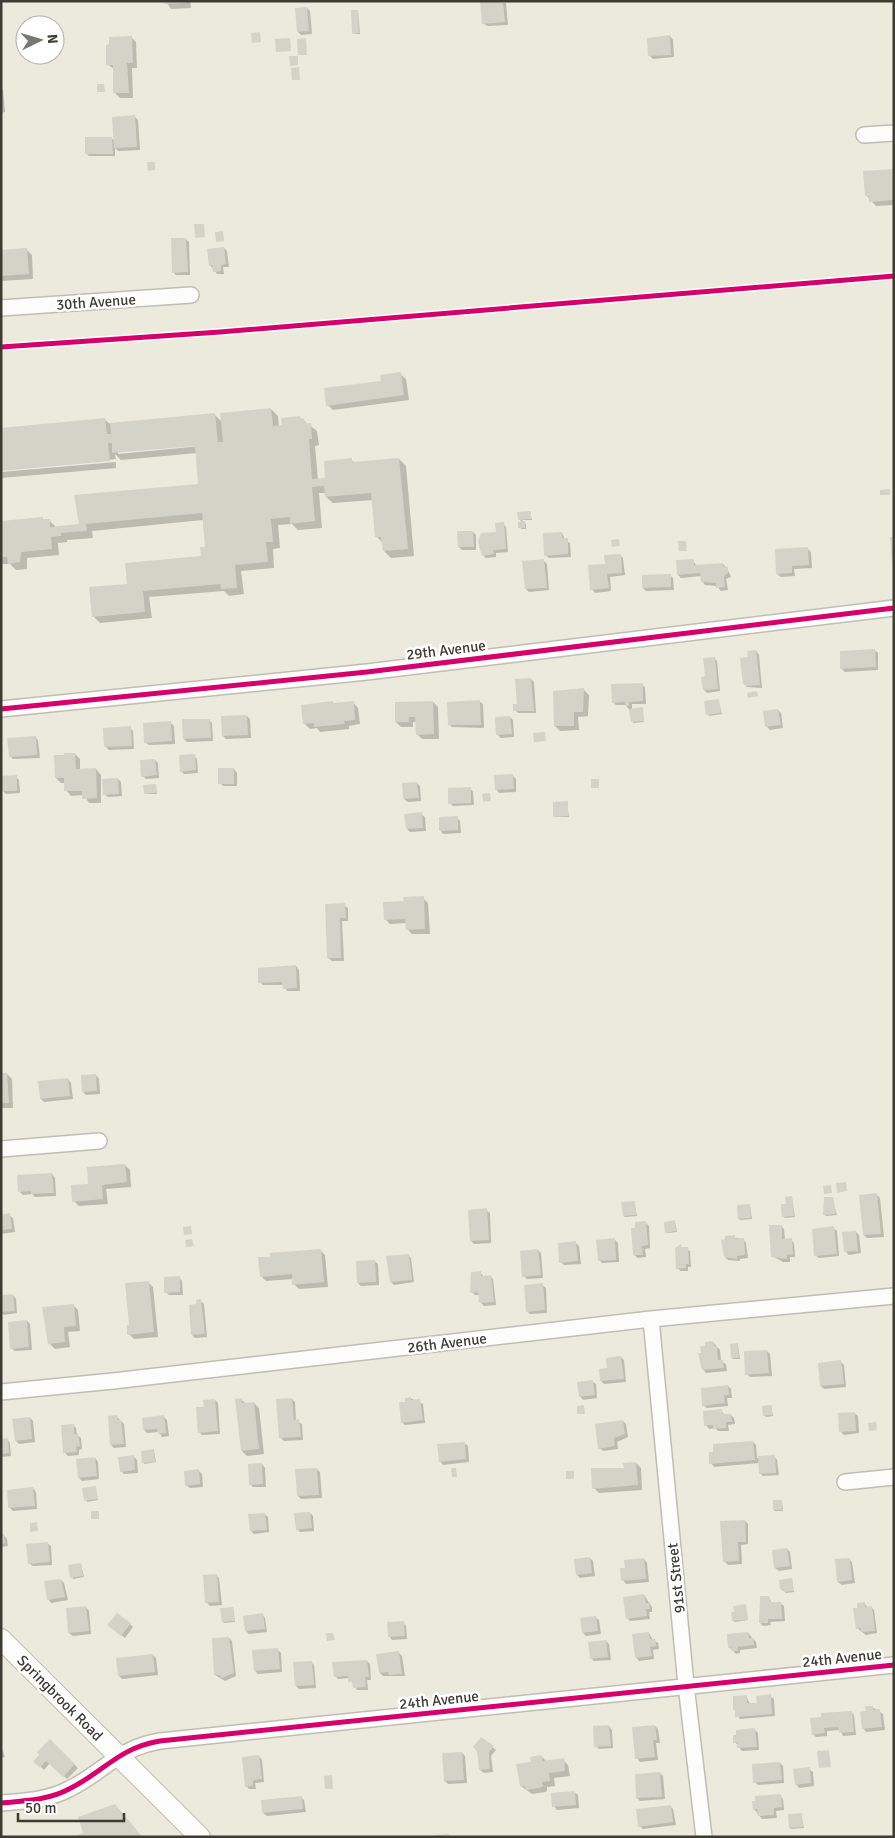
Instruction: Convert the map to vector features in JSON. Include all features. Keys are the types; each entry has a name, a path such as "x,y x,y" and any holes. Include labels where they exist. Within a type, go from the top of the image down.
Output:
{"street":[{"path":"864,136 894,133"},
{"name":"30th Avenue","path":"1,308 191,295"},
{"name":"29th Avenue","path":"1,709 367,672 894,608"},
{"path":"1,1149 99,1141"},
{"name":"26th Avenue","path":"1,1392 651,1320 894,1296"},
{"name":"91st Street","path":"651,1320 686,1685 704,1837"},
{"path":"845,1482 894,1477"},
{"name":"Springbrook Road","path":"1,1639 200,1837"},
{"name":"24th Avenue","path":"1,1803 38,1799 69,1790 118,1756 140,1744 160,1740 894,1665"}],"building":[{"path":"164,1 186,1 186,3 165,4"},
{"path":"480,1 503,1 505,22 482,24"},
{"path":"307,7 309,31 297,32 295,8"},
{"path":"351,10 358,10 359,33 352,34"},
{"path":"260,32 261,42 252,43 251,33"},
{"path":"670,35 671,55 648,56 647,38"},
{"path":"132,36 133,63 127,63 129,93 113,93 113,65 106,65 106,45 109,44 109,37"},
{"path":"290,38 291,51 276,52 275,39"},
{"path":"306,38 307,55 298,55 297,39"},
{"path":"289,56 298,56 298,65 290,66"},
{"path":"299,67 300,80 292,80 291,68"},
{"path":"97,84 104,84 105,92 97,92"},
{"path":"135,115 137,147 114,148 112,117"},
{"path":"85,137 112,137 113,154 85,154"},
{"path":"147,162 155,162 155,170 148,171"},
{"path":"894,169 893,200 869,202 869,196 865,196 863,171"},
{"path":"194,224 204,224 205,237 195,238"},
{"path":"223,231 224,241 216,242 215,232"},
{"path":"171,238 186,238 188,272 172,273"},
{"path":"224,247 226,264 221,265 221,271 213,272 212,265 209,266 207,249"},
{"path":"27,248 29,274 1,276 1,250"},
{"path":"401,372 404,395 326,406 324,388 381,381 380,375"},
{"path":"271,408 273,426 282,425 281,418 300,416 300,419 304,418 305,423 311,423 312,439 309,439 312,479 325,478 324,461 352,458 352,462 399,458 408,549 383,551 381,537 375,537 371,493 325,497 324,486 312,487 315,521 290,524 290,517 271,519 273,542 266,542 268,562 235,565 237,588 221,589 220,584 143,591 145,612 92,617 89,587 127,584 125,563 201,556 200,547 205,547 202,513 86,524 87,531 61,533 61,536 51,537 52,549 21,552 20,562 8,564 7,557 1,557 1,521 43,517 43,519 50,519 50,527 79,524 74,495 198,484 195,446 112,453 112,443 108,443 110,461 1,471 1,428 105,418 107,434 111,434 110,423 215,413 218,442 223,442 220,413"},
{"path":"890,489 890,495 880,495 880,490"},
{"path":"531,511 531,519 518,520 517,512"},
{"path":"525,521 525,528 518,528 518,522"},
{"path":"504,522 506,549 493,550 494,554 482,556 478,542 481,533 496,532 495,523"},
{"path":"457,531 473,531 474,547 458,547"},
{"path":"562,532 562,538 568,538 568,554 544,556 543,533"},
{"path":"890,537 894,537 894,565 892,565"},
{"path":"619,539 620,546 612,547 611,540"},
{"path":"678,541 686,541 687,551 679,551"},
{"path":"808,547 809,565 792,566 792,573 776,574 775,549"},
{"path":"621,554 622,573 607,574 609,588 590,590 588,565 605,564 604,555"},
{"path":"544,559 547,588 525,589 522,561"},
{"path":"694,559 694,565 723,563 723,566 728,567 728,573 724,576 725,587 716,588 716,583 701,582 700,573 677,575 676,560"},
{"path":"671,574 671,587 642,588 642,575"},
{"path":"875,649 876,667 840,669 840,651"},
{"path":"756,650 760,685 746,686 743,684 740,658 748,657 747,651"},
{"path":"715,657 718,689 703,690 701,677 705,676 703,658"},
{"path":"531,678 534,711 513,711 513,704 517,704 515,679"},
{"path":"643,683 643,701 629,702 629,706 625,706 625,702 612,703 611,684"},
{"path":"584,688 583,712 574,712 574,726 554,726 553,691"},
{"path":"757,691 758,696 748,698 747,693"},
{"path":"719,699 721,713 706,715 704,701"},
{"path":"480,700 481,725 448,725 447,702"},
{"path":"333,701 333,703 354,701 355,720 344,721 345,724 314,727 314,723 303,724 301,705"},
{"path":"433,701 434,734 416,735 415,717 409,717 409,722 395,722 395,702"},
{"path":"643,707 644,721 631,722 629,709"},
{"path":"778,709 781,725 765,727 763,711"},
{"path":"247,715 248,735 222,736 221,716"},
{"path":"510,716 512,734 496,735 495,717"},
{"path":"182,719 210,719 211,738 183,739"},
{"path":"171,721 172,741 144,743 143,723"},
{"path":"131,726 132,746 104,747 103,728"},
{"path":"545,732 546,741 534,742 533,733"},
{"path":"36,736 37,755 9,757 7,738"},
{"path":"64,753 75,753 76,769 96,768 97,798 82,799 82,791 64,791 64,778 55,778 54,755 64,755"},
{"path":"195,754 196,770 180,772 179,755"},
{"path":"155,759 157,775 141,777 140,760"},
{"path":"218,768 234,768 234,784 218,784"},
{"path":"513,774 514,789 495,790 494,775"},
{"path":"17,775 17,791 2,791 1,776"},
{"path":"118,778 119,794 103,795 102,779"},
{"path":"591,779 599,779 599,788 591,788"},
{"path":"417,782 419,798 403,799 402,783"},
{"path":"156,784 157,793 144,794 143,785"},
{"path":"471,787 471,803 448,804 448,788"},
{"path":"490,793 491,801 483,802 482,794"},
{"path":"568,801 568,816 553,817 553,802"},
{"path":"422,812 423,828 406,829 404,814"},
{"path":"458,816 458,830 439,831 439,817"},
{"path":"424,896 425,929 406,930 405,919 384,920 383,902 404,901 403,897"},
{"path":"345,903 346,918 340,918 341,958 327,958 325,904"},
{"path":"296,965 297,988 283,989 282,982 258,983 258,968"},
{"path":"1,1073 7,1073 9,1103 1,1103"},
{"path":"96,1074 97,1091 82,1092 81,1075"},
{"path":"68,1078 70,1096 40,1099 38,1081"},
{"path":"125,1164 127,1182 102,1185 103,1199 72,1202 71,1185 88,1184 87,1167"},
{"path":"52,1173 54,1193 31,1194 31,1191 18,1192 17,1175"},
{"path":"846,1182 847,1191 837,1193 836,1183"},
{"path":"831,1185 832,1193 824,1194 823,1186"},
{"path":"877,1193 881,1234 863,1235 859,1195"},
{"path":"792,1196 794,1216 782,1217 781,1204 786,1204 785,1197"},
{"path":"824,1197 833,1197 836,1214 823,1215"},
{"path":"635,1201 636,1215 623,1216 621,1202"},
{"path":"750,1204 751,1218 738,1219 737,1205"},
{"path":"487,1208 489,1240 470,1241 468,1210"},
{"path":"10,1213 12,1229 1,1230 1,1215"},
{"path":"675,1220 676,1231 665,1233 664,1222"},
{"path":"646,1221 648,1245 642,1246 643,1255 633,1255 631,1228 635,1228 635,1222"},
{"path":"769,1225 782,1225 782,1239 792,1238 793,1254 787,1255 787,1259 771,1257"},
{"path":"191,1226 192,1234 184,1235 183,1227"},
{"path":"834,1226 837,1254 814,1256 812,1229"},
{"path":"856,1231 858,1251 844,1252 842,1232"},
{"path":"735,1235 735,1239 744,1238 745,1255 737,1256 737,1259 724,1257 721,1240 725,1239 725,1236"},
{"path":"615,1238 616,1260 598,1261 596,1240"},
{"path":"192,1239 194,1246 186,1247 185,1240"},
{"path":"576,1241 578,1261 559,1263 558,1243"},
{"path":"681,1244 681,1247 688,1247 689,1264 686,1264 686,1268 676,1269 675,1248"},
{"path":"321,1249 324,1282 292,1285 292,1274 260,1277 258,1257 270,1257 270,1253"},
{"path":"538,1249 541,1275 522,1277 520,1251"},
{"path":"409,1254 412,1280 390,1282 386,1256"},
{"path":"375,1260 376,1282 357,1283 356,1261"},
{"path":"481,1271 481,1276 491,1275 494,1302 479,1303 478,1292 470,1293 471,1272"},
{"path":"180,1276 180,1292 164,1293 164,1277"},
{"path":"149,1281 154,1332 127,1335 127,1325 129,1325 125,1283"},
{"path":"543,1283 545,1310 526,1312 524,1285"},
{"path":"13,1294 15,1311 1,1312 1,1295"},
{"path":"201,1299 205,1334 191,1335 189,1305 196,1304 196,1300"},
{"path":"74,1304 76,1326 64,1327 65,1342 48,1344 42,1307"},
{"path":"27,1320 29,1347 10,1349 8,1322"},
{"path":"713,1341 714,1346 717,1346 718,1360 723,1360 724,1368 702,1370 698,1353 701,1353 700,1346 705,1346 705,1342"},
{"path":"738,1343 739,1358 731,1358 730,1344"},
{"path":"767,1350 769,1373 745,1375 744,1351"},
{"path":"621,1356 624,1379 600,1381 599,1369 607,1368 606,1358"},
{"path":"841,1360 844,1384 820,1386 818,1363"},
{"path":"593,1380 595,1395 579,1397 577,1382"},
{"path":"728,1385 729,1395 724,1395 725,1403 702,1406 701,1388"},
{"path":"411,1397 411,1400 420,1399 423,1420 401,1423 399,1402 405,1402 405,1398"},
{"path":"242,1398 242,1403 254,1402 259,1449 241,1451 235,1399"},
{"path":"292,1398 294,1420 299,1419 301,1437 279,1438 276,1399"},
{"path":"215,1399 218,1431 198,1433 196,1407 204,1407 203,1400"},
{"path":"584,1405 585,1414 577,1414 577,1406"},
{"path":"772,1405 772,1415 763,1416 762,1406"},
{"path":"722,1409 722,1414 731,1414 732,1422 726,1422 726,1428 713,1429 713,1425 704,1426 703,1411"},
{"path":"855,1412 856,1431 839,1432 838,1413"},
{"path":"117,1415 118,1420 121,1420 124,1444 110,1445 108,1416"},
{"path":"164,1415 166,1433 158,1434 157,1429 143,1430 142,1418"},
{"path":"30,1417 32,1439 15,1441 12,1419"},
{"path":"623,1420 625,1434 614,1438 615,1446 598,1449 595,1424"},
{"path":"876,1422 877,1430 869,1431 868,1423"},
{"path":"74,1424 74,1434 78,1433 80,1446 76,1447 77,1452 63,1453 61,1425"},
{"path":"8,1438 9,1453 1,1454 1,1439"},
{"path":"753,1441 755,1460 709,1464 709,1452 713,1452 713,1444"},
{"path":"465,1442 466,1459 439,1462 437,1444"},
{"path":"154,1449 155,1462 142,1463 141,1451"},
{"path":"134,1455 135,1470 120,1472 118,1457"},
{"path":"775,1455 776,1473 759,1474 758,1456"},
{"path":"95,1457 97,1476 78,1478 76,1459"},
{"path":"636,1462 638,1485 592,1489 591,1468 624,1468 623,1463"},
{"path":"262,1463 263,1484 249,1485 248,1464"},
{"path":"317,1468 319,1495 297,1496 295,1469"},
{"path":"451,1468 456,1468 457,1477 452,1477"},
{"path":"199,1469 200,1484 185,1486 184,1471"},
{"path":"566,1471 574,1471 574,1479 566,1479"},
{"path":"96,1486 98,1499 84,1501 82,1488"},
{"path":"33,1487 35,1506 8,1508 7,1490"},
{"path":"773,1500 782,1500 782,1510 773,1510"},
{"path":"91,1511 99,1511 99,1519 91,1519"},
{"path":"310,1512 312,1528 296,1530 294,1513"},
{"path":"265,1513 267,1530 250,1531 248,1514"},
{"path":"745,1520 746,1542 738,1542 739,1561 723,1562 720,1521"},
{"path":"37,1522 38,1531 30,1532 30,1523"},
{"path":"1,1534 4,1534 5,1543 1,1544"},
{"path":"48,1542 50,1562 28,1564 26,1544"},
{"path":"787,1548 790,1566 774,1568 772,1550"},
{"path":"590,1557 592,1573 576,1575 574,1559"},
{"path":"644,1558 646,1579 621,1581 620,1568 625,1568 624,1560"},
{"path":"850,1558 852,1580 837,1582 835,1559"},
{"path":"81,1563 83,1576 70,1578 68,1565"},
{"path":"217,1574 219,1602 205,1603 203,1575"},
{"path":"792,1578 794,1591 784,1592 783,1589 780,1589 779,1580"},
{"path":"61,1579 65,1597 47,1600 44,1581"},
{"path":"644,1594 650,1609 646,1609 647,1616 626,1619 623,1597"},
{"path":"760,1596 769,1596 770,1602 781,1602 782,1619 768,1619 768,1623 759,1623"},
{"path":"865,1602 865,1607 872,1606 875,1631 861,1632 861,1628 856,1629 853,1608 857,1608 857,1603"},
{"path":"746,1604 748,1620 732,1621 731,1612 734,1612 733,1606"},
{"path":"86,1606 89,1631 68,1633 66,1608"},
{"path":"233,1607 235,1621 222,1622 220,1608"},
{"path":"117,1613 131,1623 121,1636 107,1625"},
{"path":"263,1613 265,1629 245,1631 243,1616"},
{"path":"596,1616 598,1631 582,1633 580,1618"},
{"path":"404,1621 405,1636 388,1637 387,1622"},
{"path":"649,1632 650,1639 655,1639 656,1646 650,1647 652,1656 635,1658 632,1634"},
{"path":"748,1632 749,1638 753,1638 754,1645 737,1647 738,1651 732,1651 731,1647 728,1648 727,1634"},
{"path":"326,1633 333,1633 335,1640 327,1641"},
{"path":"229,1637 234,1673 221,1678 220,1675 214,1675 212,1638"},
{"path":"606,1640 608,1657 590,1659 588,1642"},
{"path":"278,1648 280,1669 254,1671 252,1650"},
{"path":"399,1651 402,1674 389,1675 388,1672 379,1673 376,1654"},
{"path":"153,1654 155,1672 118,1676 116,1658"},
{"path":"367,1660 369,1677 365,1677 366,1687 353,1688 352,1681 348,1682 348,1676 334,1677 332,1662"},
{"path":"312,1661 314,1685 295,1686 293,1662"},
{"path":"771,1694 772,1714 735,1717 733,1696 747,1695 747,1703 757,1703 756,1696"},
{"path":"865,1706 873,1706 873,1710 880,1709 882,1727 862,1729 860,1712 866,1711"},
{"path":"852,1711 854,1732 839,1733 838,1727 824,1728 825,1733 812,1735 810,1718 821,1717 821,1713"},
{"path":"609,1725 611,1746 594,1747 593,1726"},
{"path":"655,1725 657,1740 653,1740 655,1757 635,1759 632,1727"},
{"path":"755,1728 757,1747 737,1748 737,1743 733,1743 733,1735 736,1735 736,1730"},
{"path":"481,1737 494,1746 489,1752 490,1769 479,1770 477,1752 473,1747"},
{"path":"50,1739 75,1764 63,1777 46,1761 40,1768 33,1761 39,1755 37,1752"},
{"path":"829,1750 831,1767 819,1768 817,1751"},
{"path":"462,1752 464,1780 444,1781 442,1753"},
{"path":"259,1755 262,1779 253,1780 253,1786 245,1787 242,1757"},
{"path":"541,1755 543,1761 564,1758 565,1771 549,1773 550,1781 542,1782 543,1786 539,1788 526,1790 525,1786 520,1786 516,1764 531,1762 530,1757"},
{"path":"780,1762 782,1780 753,1783 752,1764"},
{"path":"810,1767 811,1783 795,1785 793,1769"},
{"path":"660,1772 662,1797 636,1798 635,1774"},
{"path":"332,1775 333,1789 325,1789 324,1776"},
{"path":"575,1791 576,1805 552,1807 551,1793"},
{"path":"781,1794 782,1807 774,1808 774,1815 758,1816 757,1809 753,1810 752,1801 755,1801 755,1796"},
{"path":"302,1796 303,1809 262,1813 261,1800"},
{"path":"115,1804 125,1819 128,1819 142,1837 73,1837 83,1833 78,1817"},
{"path":"671,1805 673,1822 638,1827 636,1809"},
{"path":"802,1813 803,1827 789,1828 788,1814"},
{"path":"449,1834 449,1837 436,1837 436,1835"}],"cycle path":[{"path":"1,347 220,332 894,276"},
{"path":"1,709 367,672 894,608"},
{"path":"1,1803 36,1799 61,1793 133,1749 160,1741 894,1665"}]}
